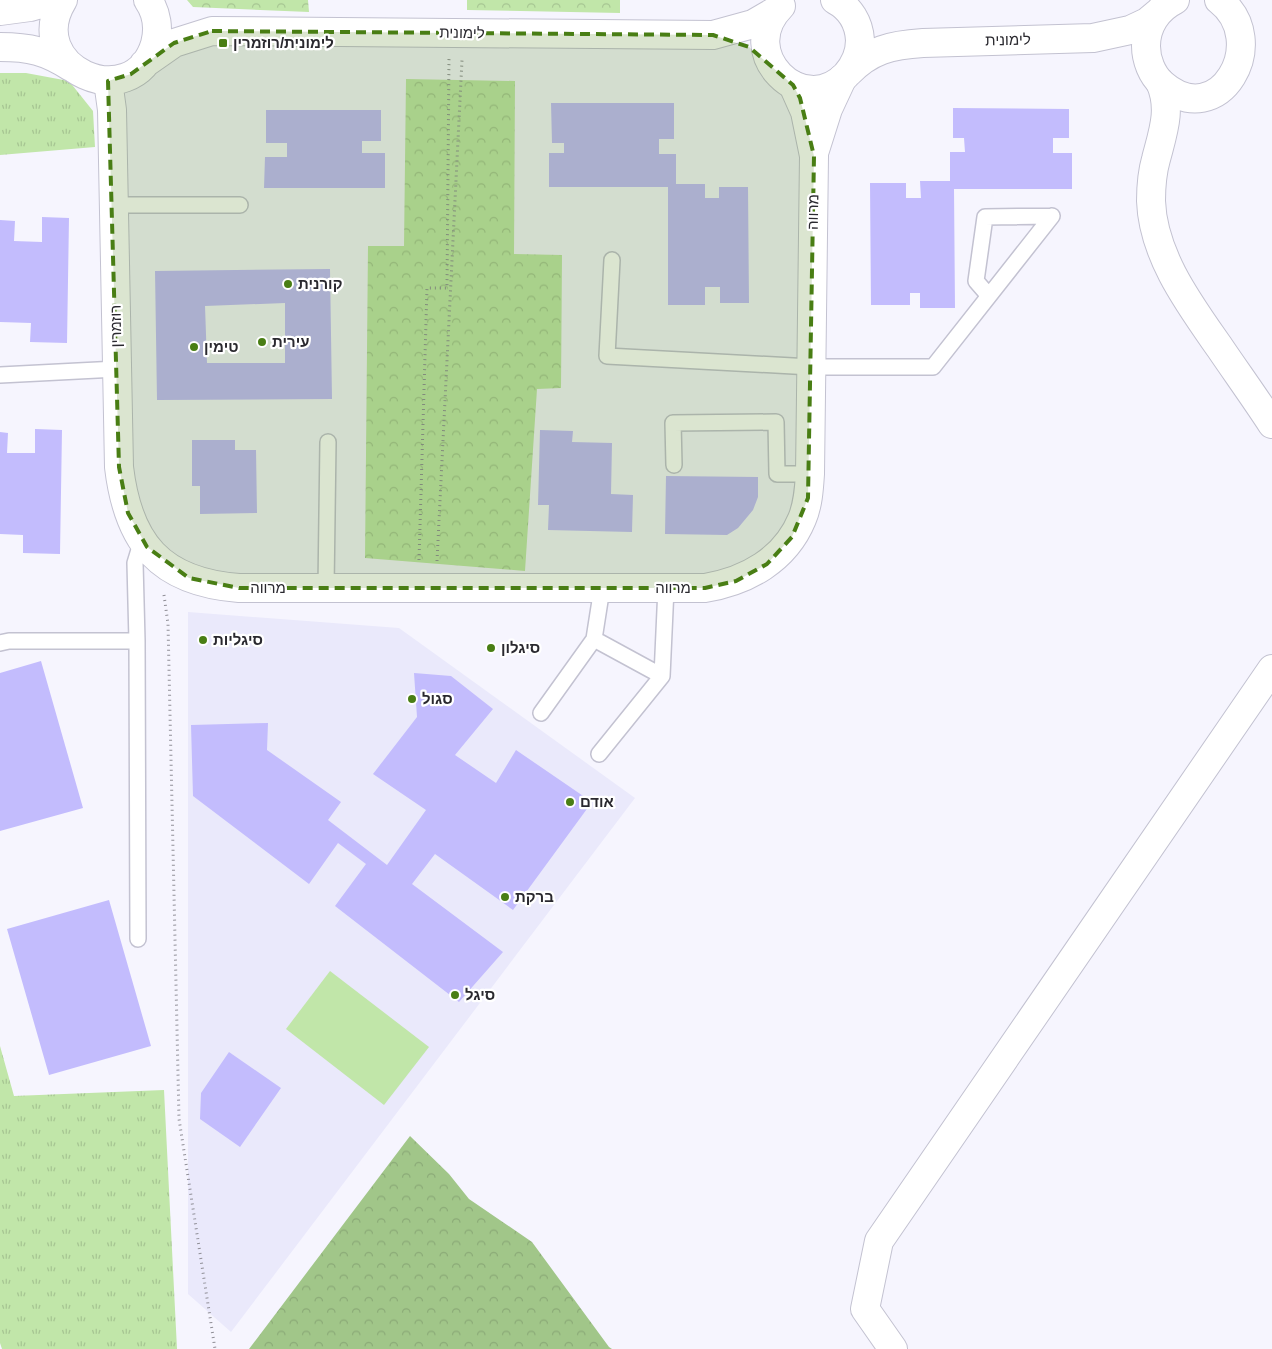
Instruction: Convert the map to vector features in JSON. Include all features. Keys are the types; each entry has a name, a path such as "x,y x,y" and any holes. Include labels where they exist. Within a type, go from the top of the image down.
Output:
{"street":[{"path":"0,11 30,7 54,0"},
{"path":"63,0 56,16 55,40 61,54 72,67"},
{"path":"1162,138 1189,111 1233,84 1244,67 1249,44 1239,11 1219,0"},
{"path":"144,64 153,50 157,35 156,19 149,2"},
{"name":"לימונית","path":"149,2 176,20 212,31 456,44 713,35 753,24 784,3"},
{"path":"771,65 764,40 769,22 784,3"},
{"name":"לימונית","path":"842,4 879,29 923,42"},
{"name":"מרווה","path":"814,156 828,108 845,76 856,61 860,43 857,25 842,4"},
{"path":"1167,5 1150,26 1146,41 1147,57 1164,94 1167,109 1162,138 1155,161 1151,201 1153,219 1163,252 1194,310 1272,424"},
{"name":"לימונית","path":"845,76 862,59 880,50 923,42 1093,38 1130,30 1147,22 1167,5"},
{"name":"לימונית","path":"108,81 131,74 174,43 212,31"},
{"name":"לימונית","path":"713,35 749,47 765,58 781,77 793,85"},
{"name":"לימונית","path":"1093,38 1129,53 1166,88 1184,96 1196,98 1215,94"},
{"path":"0,47 23,47 41,51 85,76 108,81"},
{"path":"793,85 811,89 822,88 845,76"},
{"name":"רוזמרין","path":"108,81 112,110 119,467 122,492 128,513 136,532 150,550"},
{"name":"מרווה","path":"150,550 173,570 205,584 222,587 705,588 752,574 767,564 792,537 802,519 808,498 810,474 814,156 805,112 793,85"},
{"path":"893,1349 864,1309 879,1241 1272,669"}],"lane":[{"path":"114,205 240,205"},
{"path":"612,260 607,356 811,367 933,367 989,296 1052,216 986,217 976,281 989,296"},
{"path":"0,375 117,369"},
{"path":"674,465 673,423 776,422 777,474 810,474"},
{"path":"326,588 328,442"},
{"path":"138,939 135,563 150,550"},
{"path":"541,713 594,639 602,588"},
{"path":"599,754 662,676 666,588"},
{"path":"594,639 662,676"},
{"path":"0,644 9,641 137,641"}],"path":[{"path":"427,588 427,288 447,288 456,44"},
{"path":"427,588 456,44"},
{"path":"150,550 168,624 179,1119 215,1349"}],"highlighted area":[{"path":"212,31 713,35 749,47 793,85 800,98 814,156 808,498 792,537 767,564 736,581 705,588 239,588 189,578 147,547 128,513 119,467 108,81 131,74 174,43"}],"shaded area":[{"path":"188,612 399,628 635,798 231,1332 188,1294"}],"green space":[{"path":"187,0 308,0 309,12 193,7"},
{"path":"467,0 620,0 620,13 467,10"},
{"path":"0,73 26,73 69,81 93,111 95,147 0,155"},
{"path":"406,79 515,81 514,254 562,255 561,388 537,389 525,571 365,558 368,246 404,246"},
{"path":"330,971 429,1047 384,1105 286,1029"},
{"path":"0,1046 14,1096 164,1090 177,1349 2,1349 0,1343"},
{"path":"410,1136 449,1174 469,1199 532,1242 612,1349 249,1349"}],"building":[{"path":"551,103 674,103 674,139 659,139 659,154 676,154 676,184 705,184 705,198 719,198 719,187 748,187 749,303 720,303 720,287 705,287 705,305 668,305 668,187 549,187 549,153 564,153 564,143 552,143"},
{"path":"953,108 1069,109 1069,138 1053,138 1053,153 1072,153 1072,189 954,189 955,308 920,308 920,293 910,293 910,305 871,305 870,183 906,183 906,198 921,198 920,181 950,181 950,152 965,152 964,138 953,138"},
{"path":"266,110 381,110 381,141 362,141 362,153 385,153 385,188 264,188 265,157 287,157 287,143 266,143"},
{"path":"42,217 69,218 67,343 30,342 31,323 0,322 0,220 15,221 14,241 42,242"},
{"path":"330,269 332,399 157,400 155,271","holes":["285,303 285,363 207,363 205,306"]},
{"path":"35,429 62,430 60,554 23,553 23,535 0,534 0,432 8,433 7,453 35,453"},
{"path":"540,430 573,431 572,442 612,443 611,494 633,495 632,532 548,530 549,505 538,505"},
{"path":"192,440 235,440 235,450 256,450 257,513 200,514 200,486 192,486"},
{"path":"666,476 758,477 758,497 753,510 738,528 727,535 665,534"},
{"path":"41,661 83,808 0,831 0,673"},
{"path":"414,673 451,676 493,709 455,755 496,783 516,750 592,802 513,910 435,854 412,884 503,952 459,1002 335,906 366,864 338,843 309,884 193,796 191,725 268,723 267,750 341,802 328,820 387,865 426,810 373,774 417,717"},
{"path":"109,900 151,1046 49,1075 7,929"},
{"path":"229,1052 281,1088 240,1147 200,1119 201,1093"}],"place":[{"name":"לימונית/רוזמרין","path":"223,43"},
{"name":"קורנית","path":"288,284"},
{"name":"עירית","path":"262,342"},
{"name":"טימין","path":"194,347"},
{"name":"סיגליות","path":"203,640"},
{"name":"סיגלון","path":"491,648"},
{"name":"סגול","path":"412,699"},
{"name":"אודם","path":"570,802"},
{"name":"ברקת","path":"505,897"},
{"name":"סיגל","path":"455,995"}]}
